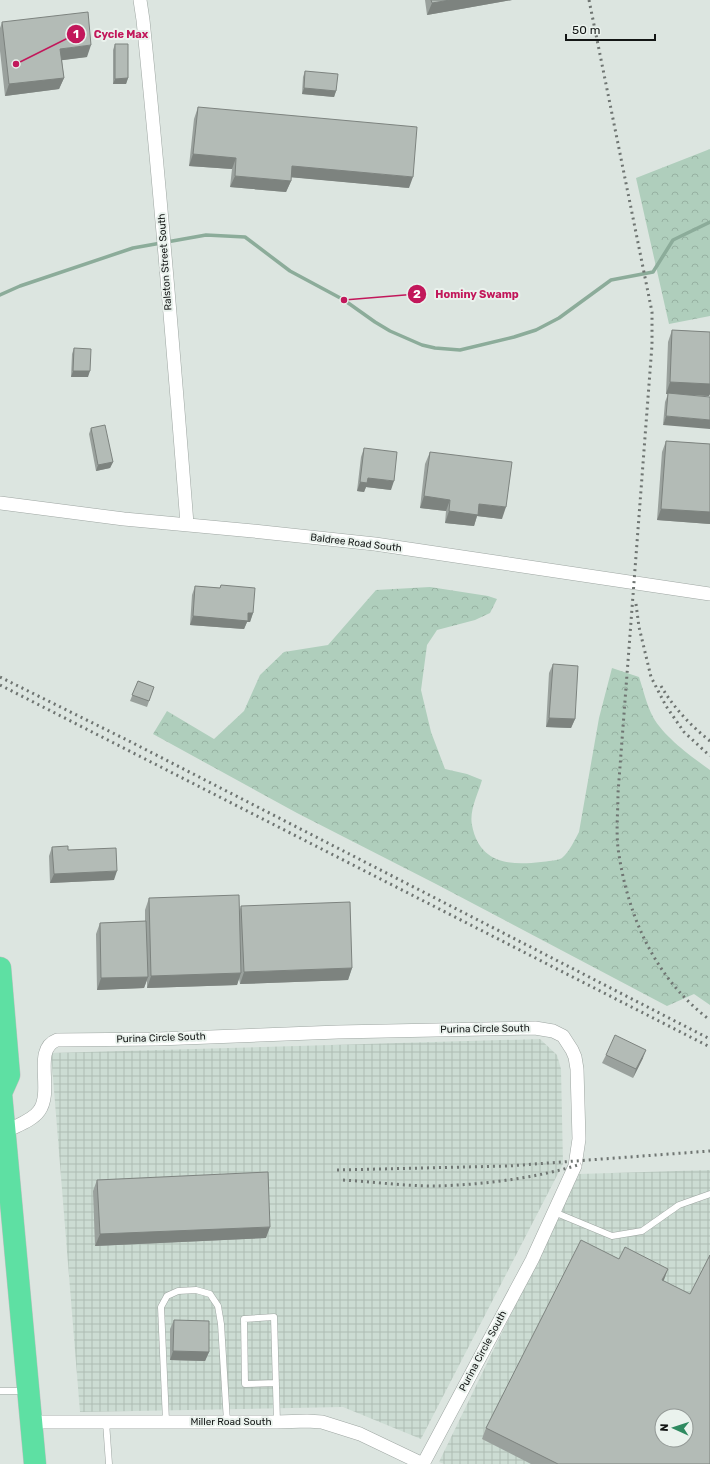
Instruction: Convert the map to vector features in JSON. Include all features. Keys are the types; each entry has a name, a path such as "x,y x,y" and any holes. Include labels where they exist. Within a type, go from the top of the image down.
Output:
{"highway":[{"path":"0,974 9,1075 1,1092 35,1464"}],"street":[{"name":"Ralston Street South","path":"140,0 162,219 186,524"},
{"name":"Baldree Road South","path":"0,503 124,519 375,544 710,594"},
{"name":"Purina Circle South","path":"5,1132 36,1115 41,1109 46,1091 45,1051 52,1042 57,1040 158,1039 338,1032 535,1028 553,1031 562,1036 572,1050 577,1069 578,1139 576,1161 568,1183 532,1260 423,1464"},
{"name":"Miller Road South","path":"30,1422 322,1422 360,1434 423,1464"}],"lane":[{"path":"554,1212 612,1236 642,1231 679,1205 710,1194"},
{"path":"166,1421 161,1307 167,1296 178,1290 196,1290 210,1294 218,1306 221,1324 227,1422"},
{"path":"276,1383 245,1384 244,1319 274,1317 276,1383 276,1422"},
{"path":"0,1391 28,1391"},
{"path":"106,1422 109,1464"}],"shaded area":[{"path":"540,1039 557,1055 561,1069 563,1164 421,1439 343,1407 80,1412 51,1053"},
{"path":"710,1170 710,1464 444,1464 439,1462 579,1174"}],"green space":[{"path":"710,149 710,316 669,324 636,178"},
{"path":"430,587 488,596 497,599 490,613 475,620 437,630 427,645 421,690 431,732 445,769 467,774 482,780 473,808 471,820 476,838 481,847 488,854 507,862 529,863 560,859 570,849 579,832 599,718 612,668 639,677 653,717 664,732 679,746 710,770 710,1005 694,994 667,1006 436,884 297,813 153,734 167,711 214,739 244,711 260,675 284,652 328,645 376,590"}],"building":[{"path":"431,0 450,0 432,3"},
{"path":"88,12 91,45 60,49 64,78 9,84 2,22"},
{"path":"115,44 128,44 128,78 115,79"},
{"path":"305,71 338,74 336,91 304,88"},
{"path":"198,107 417,127 413,177 292,166 291,181 235,176 236,158 193,154"},
{"path":"672,330 710,332 710,384 670,382"},
{"path":"74,348 91,349 90,371 73,371"},
{"path":"668,393 710,397 710,420 666,416"},
{"path":"105,425 113,462 98,465 91,428"},
{"path":"666,441 710,444 710,512 661,509"},
{"path":"364,448 397,452 394,481 368,478 367,483 360,482"},
{"path":"430,452 512,462 506,507 479,504 478,515 449,511 450,500 424,496"},
{"path":"221,585 255,588 253,613 248,613 248,621 193,616 195,586 220,588"},
{"path":"553,664 578,666 575,719 549,718"},
{"path":"138,681 154,687 149,701 132,695"},
{"path":"68,846 68,850 116,848 117,871 54,874 52,847"},
{"path":"239,895 241,973 151,976 149,898"},
{"path":"350,902 352,968 244,972 241,906"},
{"path":"146,921 148,977 101,978 100,923"},
{"path":"615,1035 646,1050 636,1069 606,1055"},
{"path":"268,1172 270,1227 100,1234 97,1180"},
{"path":"581,1240 619,1259 625,1247 668,1269 662,1280 690,1294 710,1255 710,1464 558,1464 486,1428"},
{"path":"174,1320 209,1321 209,1352 173,1351"}],"waterway":[{"path":"0,295 20,286 133,248 206,235 245,237 290,271 344,300 390,331 422,345 435,348 460,350 536,330 559,318 611,280 653,272 673,240 710,222"}],"railway":[{"path":"589,0 652,312 652,345 618,793 618,848 628,897 647,944 659,965 674,985 691,1004 710,1020"},
{"path":"636,604 639,627 651,677 666,706 684,732 710,756"},
{"path":"0,677 127,740 710,1039"},
{"path":"0,685 710,1047"},
{"path":"661,686 683,716 710,741"},
{"path":"337,1170 508,1166 710,1151"},
{"path":"343,1180 424,1186 471,1184 528,1177 581,1164"}],"place":[{"name":"Cycle Max","path":"16,64"},
{"name":"Hominy Swamp","path":"344,300"}]}
